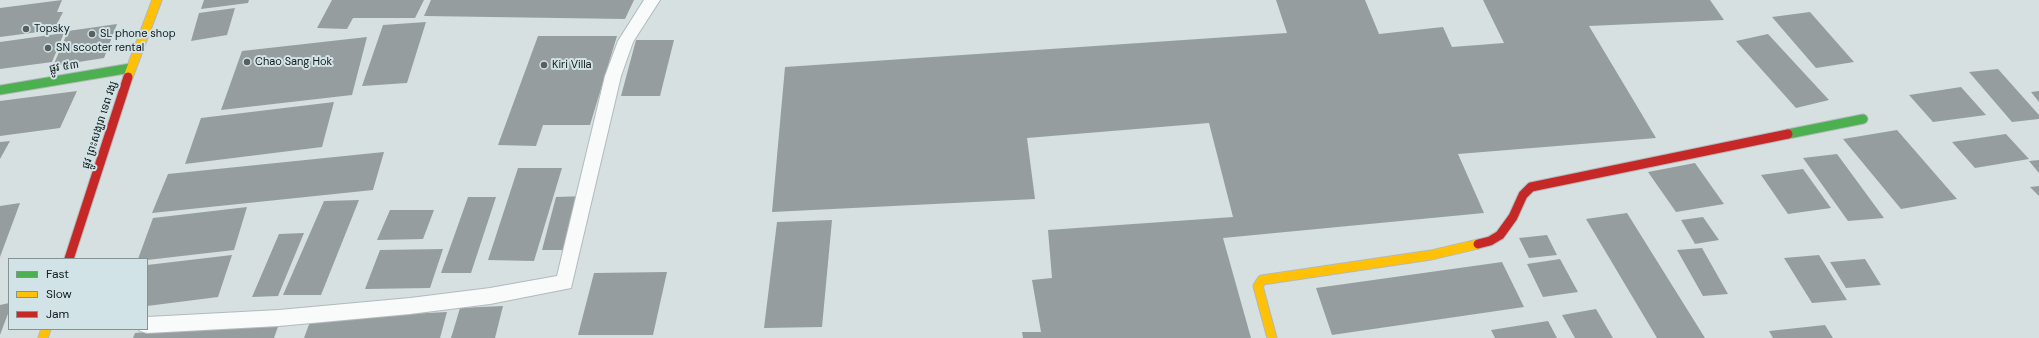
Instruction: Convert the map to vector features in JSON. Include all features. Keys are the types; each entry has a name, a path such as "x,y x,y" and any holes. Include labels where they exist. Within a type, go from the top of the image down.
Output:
{"street":[{"name":"ផ្លូវ ព្រះសង្ឃរា ទេព វង្ស","path":"69,258 131,68 157,0"},
{"name":"ផ្លូវ ៥៣","path":"0,90 131,68"},
{"path":"1272,338 1258,286 1262,280 1431,255 1490,241 1500,235 1513,217 1523,195 1532,187 1863,119"}],"lane":[{"path":"148,325 279,318 402,307 490,296 565,282 613,76 626,41 652,0"}],"building":[{"path":"62,0 57,12 63,12 54,30 0,37 0,8"},
{"path":"204,0 249,0 248,3 201,9"},
{"path":"332,0 424,0 415,18 353,18 347,29 317,28"},
{"path":"431,0 634,0 625,19 424,16"},
{"path":"1276,0 1365,0 1379,34 1443,27 1452,47 1504,43 1483,0 1710,0 1724,20 1589,26 1656,138 1458,154 1484,213 1223,238 1251,338 1023,338 1022,332 1041,332 1032,280 1052,278 1048,230 1233,217 1209,123 1027,138 1035,199 772,212 785,67 1287,33"},
{"path":"235,8 227,35 191,41 199,13"},
{"path":"1810,12 1854,62 1816,68 1772,17"},
{"path":"426,22 407,83 362,86 383,25"},
{"path":"117,24 104,58 53,66 68,31"},
{"path":"64,33 52,62 0,69 0,42"},
{"path":"1768,34 1829,100 1796,108 1736,41"},
{"path":"538,36 617,36 590,125 543,125 536,146 498,145"},
{"path":"367,37 352,95 221,110 242,51"},
{"path":"636,40 674,40 660,96 621,96"},
{"path":"1998,69 2039,115 2039,119 2012,122 1969,72"},
{"path":"1961,87 1986,115 1933,122 1909,95"},
{"path":"77,91 60,128 0,136 0,101"},
{"path":"2039,91 2039,102 2031,92"},
{"path":"334,102 322,147 185,164 201,118"},
{"path":"1897,130 1957,199 1901,209 1843,139"},
{"path":"2006,134 2029,159 1975,168 1952,142"},
{"path":"10,141 0,159 0,142"},
{"path":"384,152 373,190 152,213 168,174"},
{"path":"1837,154 1884,218 1848,221 1803,158"},
{"path":"2039,160 2039,173 2029,161"},
{"path":"1695,163 1724,204 1676,212 1648,172"},
{"path":"518,168 562,168 534,261 488,260"},
{"path":"1803,169 1831,208 1788,214 1761,175"},
{"path":"2039,186 2039,196 2030,187"},
{"path":"585,196 572,250 542,250 556,197"},
{"path":"468,197 496,197 471,273 441,273"},
{"path":"359,200 321,295 283,295 324,201"},
{"path":"20,203 0,257 0,206"},
{"path":"247,207 234,250 148,260 148,258 138,258 153,218"},
{"path":"390,210 434,210 423,239 377,240"},
{"path":"1627,213 1705,338 1657,338 1586,219"},
{"path":"1703,217 1719,240 1695,244 1681,220"},
{"path":"832,220 822,327 764,328 777,222"},
{"path":"304,233 278,296 252,297 279,234"},
{"path":"1547,235 1557,255 1529,258 1519,238"},
{"path":"1702,248 1728,294 1703,296 1677,250"},
{"path":"443,249 430,288 365,289 380,250"},
{"path":"232,255 218,297 148,306 148,265"},
{"path":"1819,255 1847,300 1812,303 1784,258"},
{"path":"1560,259 1578,292 1543,297 1527,264"},
{"path":"1865,259 1881,285 1846,288 1830,262"},
{"path":"1502,262 1524,307 1332,335 1316,288"},
{"path":"667,272 653,335 578,335 594,273"},
{"path":"8,303 8,314 0,335 0,305"},
{"path":"503,306 495,338 451,338 460,308"},
{"path":"1596,309 1613,338 1575,338 1562,315"},
{"path":"447,312 440,338 304,338 311,319"},
{"path":"280,321 274,338 133,338 135,333"},
{"path":"1548,321 1557,338 1495,338 1491,330"},
{"path":"1825,325 1833,338 1773,338 1769,331"}],"traffic: fast":[{"path":"0,90 131,68"},
{"path":"1788,134 1863,119"}],"traffic: slow":[{"path":"128,77 157,0"},
{"path":"1272,338 1258,286 1262,280 1431,255 1478,244"},
{"path":"43,338 46,330"}],"traffic: jam":[{"path":"69,258 128,77"},
{"path":"1478,244 1490,241 1500,235 1513,217 1523,195 1531,187 1788,134"}],"place":[{"name":"Topsky","path":"26,29"},
{"name":"SL phone shop","path":"92,34"},
{"name":"SN scooter rental","path":"48,48"},
{"name":"Chao Sang Hok","path":"247,62"},
{"name":"Kiri Villa","path":"544,65"}]}
